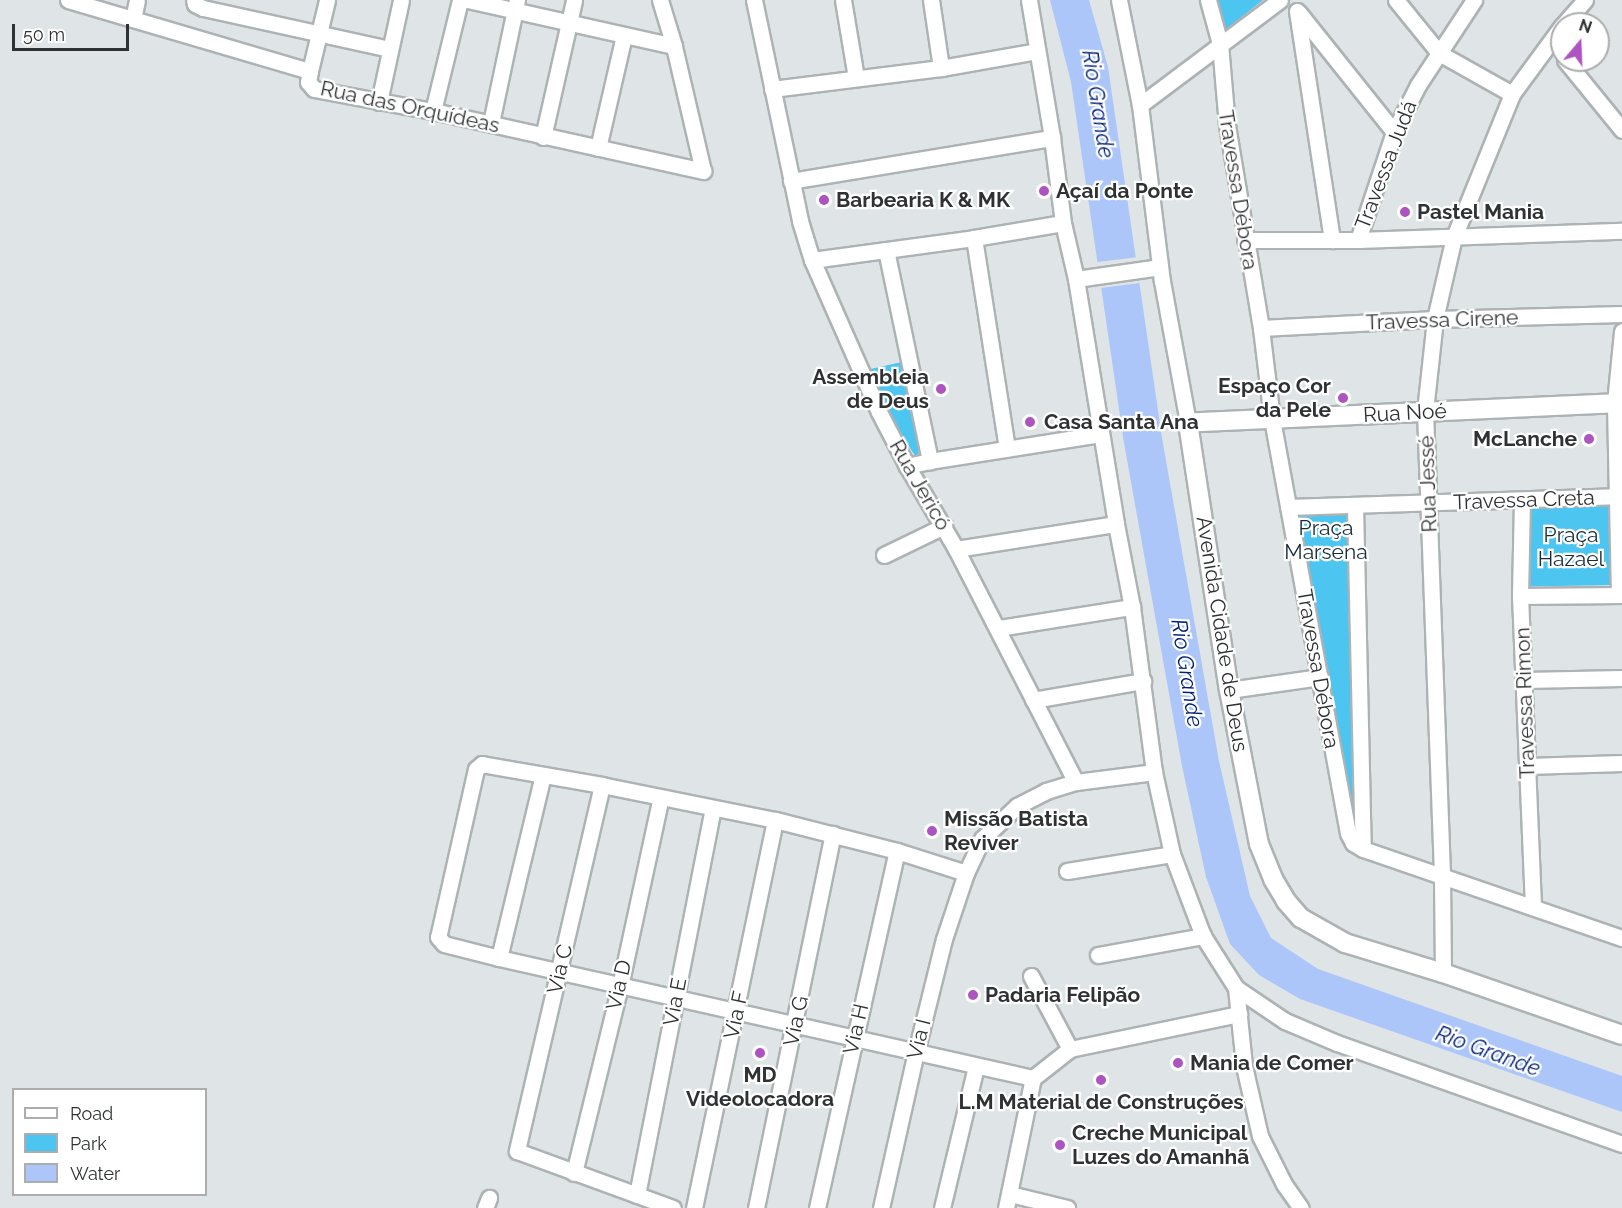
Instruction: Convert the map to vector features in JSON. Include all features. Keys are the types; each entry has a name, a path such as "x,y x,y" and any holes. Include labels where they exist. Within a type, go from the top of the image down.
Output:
{"street":[{"name":"Rua das Orquídeas","path":"68,0 310,71 308,82 314,89 491,123 543,137 703,171 674,46"},
{"path":"133,19 137,0"},
{"path":"194,0 195,4 203,8 390,49"},
{"path":"310,71 327,0"},
{"path":"379,102 401,0"},
{"path":"433,111 460,0"},
{"path":"468,0 516,6 569,23 674,46 660,0"},
{"path":"543,137 574,0"},
{"name":"Rua Jericó","path":"754,0 791,181 812,260 879,412 999,628 1076,782"},
{"path":"843,0 856,78"},
{"path":"931,0 941,68"},
{"path":"1029,0 1052,138 1063,223 1076,279 1116,524 1132,607 1154,772 1172,854 1203,936 1236,988 1285,1021 1337,1043 1622,1144"},
{"name":"Avenida Cidade de Deus","path":"1119,0 1140,105 1160,267 1188,423 1229,690 1259,844 1273,879 1286,902 1301,918 1345,943 1443,973 1622,1035"},
{"name":"Travessa Débora","path":"1208,0 1220,44 1227,125 1261,328 1272,419 1320,677 1343,816 1353,843 1363,849"},
{"path":"1140,105 1280,0"},
{"path":"1396,0 1438,53 1512,94"},
{"name":"Travessa Judá","path":"1358,240 1394,132 1418,85 1474,0"},
{"name":"Rua Jessé","path":"1575,12 1586,0"},
{"path":"491,123 516,6"},
{"path":"1294,6 1394,132"},
{"path":"1294,6 1332,240"},
{"path":"598,148 624,35"},
{"name":"Rua Jessé","path":"1443,973 1442,874 1425,411 1434,319 1454,237 1512,94 1549,40"},
{"path":"772,89 941,68 1037,51"},
{"path":"1575,72 1622,130"},
{"path":"791,181 1052,138"},
{"path":"812,260 974,238 1063,223"},
{"path":"1245,240 1358,240 1622,231"},
{"path":"974,238 1007,447"},
{"path":"886,250 930,461"},
{"path":"1076,279 1160,267"},
{"name":"Travessa Cirene","path":"1261,328 1434,319 1622,314"},
{"path":"1520,596 1620,595 1615,496 1622,332"},
{"name":"Rua Noé","path":"1188,423 1618,403"},
{"path":"907,465 1007,447 1101,434"},
{"name":"Travessa Creta","path":"1288,507 1615,496"},
{"name":"Travessa Rimon","path":"1522,500 1520,596 1533,907"},
{"path":"1355,506 1363,849 1442,874 1622,938"},
{"path":"956,549 1116,524"},
{"path":"884,555 944,526"},
{"path":"999,628 1132,607"},
{"path":"1229,690 1320,677"},
{"path":"1524,680 1622,678"},
{"path":"1034,700 1143,681"},
{"path":"1527,766 1622,763"},
{"path":"966,873 897,851 775,820 602,785 482,764 477,766 439,940 444,944 499,958 1033,1078"},
{"name":"Via I","path":"881,1208 944,939 966,873 982,839 1001,819 1046,790 1076,782 1154,772"},
{"path":"499,958 543,775"},
{"name":"Via C","path":"574,1173 519,1153 518,1146 602,785"},
{"name":"Via D","path":"574,1173 620,986 661,797"},
{"name":"Via E","path":"637,1195 713,809"},
{"name":"Via F","path":"694,1208 775,820"},
{"name":"Via G","path":"756,1208 833,834"},
{"name":"Via H","path":"817,1208 897,851"},
{"path":"1067,870 1172,854"},
{"path":"1098,955 1203,936"},
{"path":"1031,976 1070,1049"},
{"path":"1236,988 1244,1066 1260,1136 1284,1184 1301,1208"},
{"path":"1066,1208 1008,1201 1033,1078 1070,1049 1239,1014"},
{"path":"942,1208 976,1066"},
{"path":"574,1173 673,1208"}],"green space":[{"path":"1210,0 1263,0 1219,35"},
{"path":"911,360 917,412 919,462 890,417 866,370"},
{"name":"Praça Hazael","path":"1616,506 1617,585 1525,587 1524,508"},
{"name":"Praça Marsena","path":"1353,511 1368,854 1353,848 1293,513"}],"water":[{"name":"Rio Grande","path":"1050,0 1089,0 1108,67 1162,438 1219,761 1250,896 1271,938 1318,969 1622,1076 1622,1112 1300,999 1259,975 1230,944 1206,877 1182,766 1124,443 1071,82"}],"pier":[{"path":"1139,257 1142,283 1098,288 1095,262"}],"place":[{"name":"Açaí da Ponte","path":"1044,191"},
{"name":"Barbearia K & MK","path":"824,200"},
{"name":"Pastel Mania","path":"1405,212"},
{"name":"Assembleia de Deus","path":"941,389"},
{"name":"Espaço Cor da Pele","path":"1343,398"},
{"name":"Casa Santa Ana","path":"1030,422"},
{"name":"McLanche","path":"1589,439"},
{"name":"Missão Batista Reviver","path":"932,831"},
{"name":"Padaria Felipão","path":"973,995"},
{"name":"MD Videolocadora","path":"760,1053"},
{"name":"Mania de Comer","path":"1178,1063"},
{"name":"L.M Material de Construções","path":"1101,1080"},
{"name":"Creche Municipal Luzes do Amanhã","path":"1060,1145"}]}
